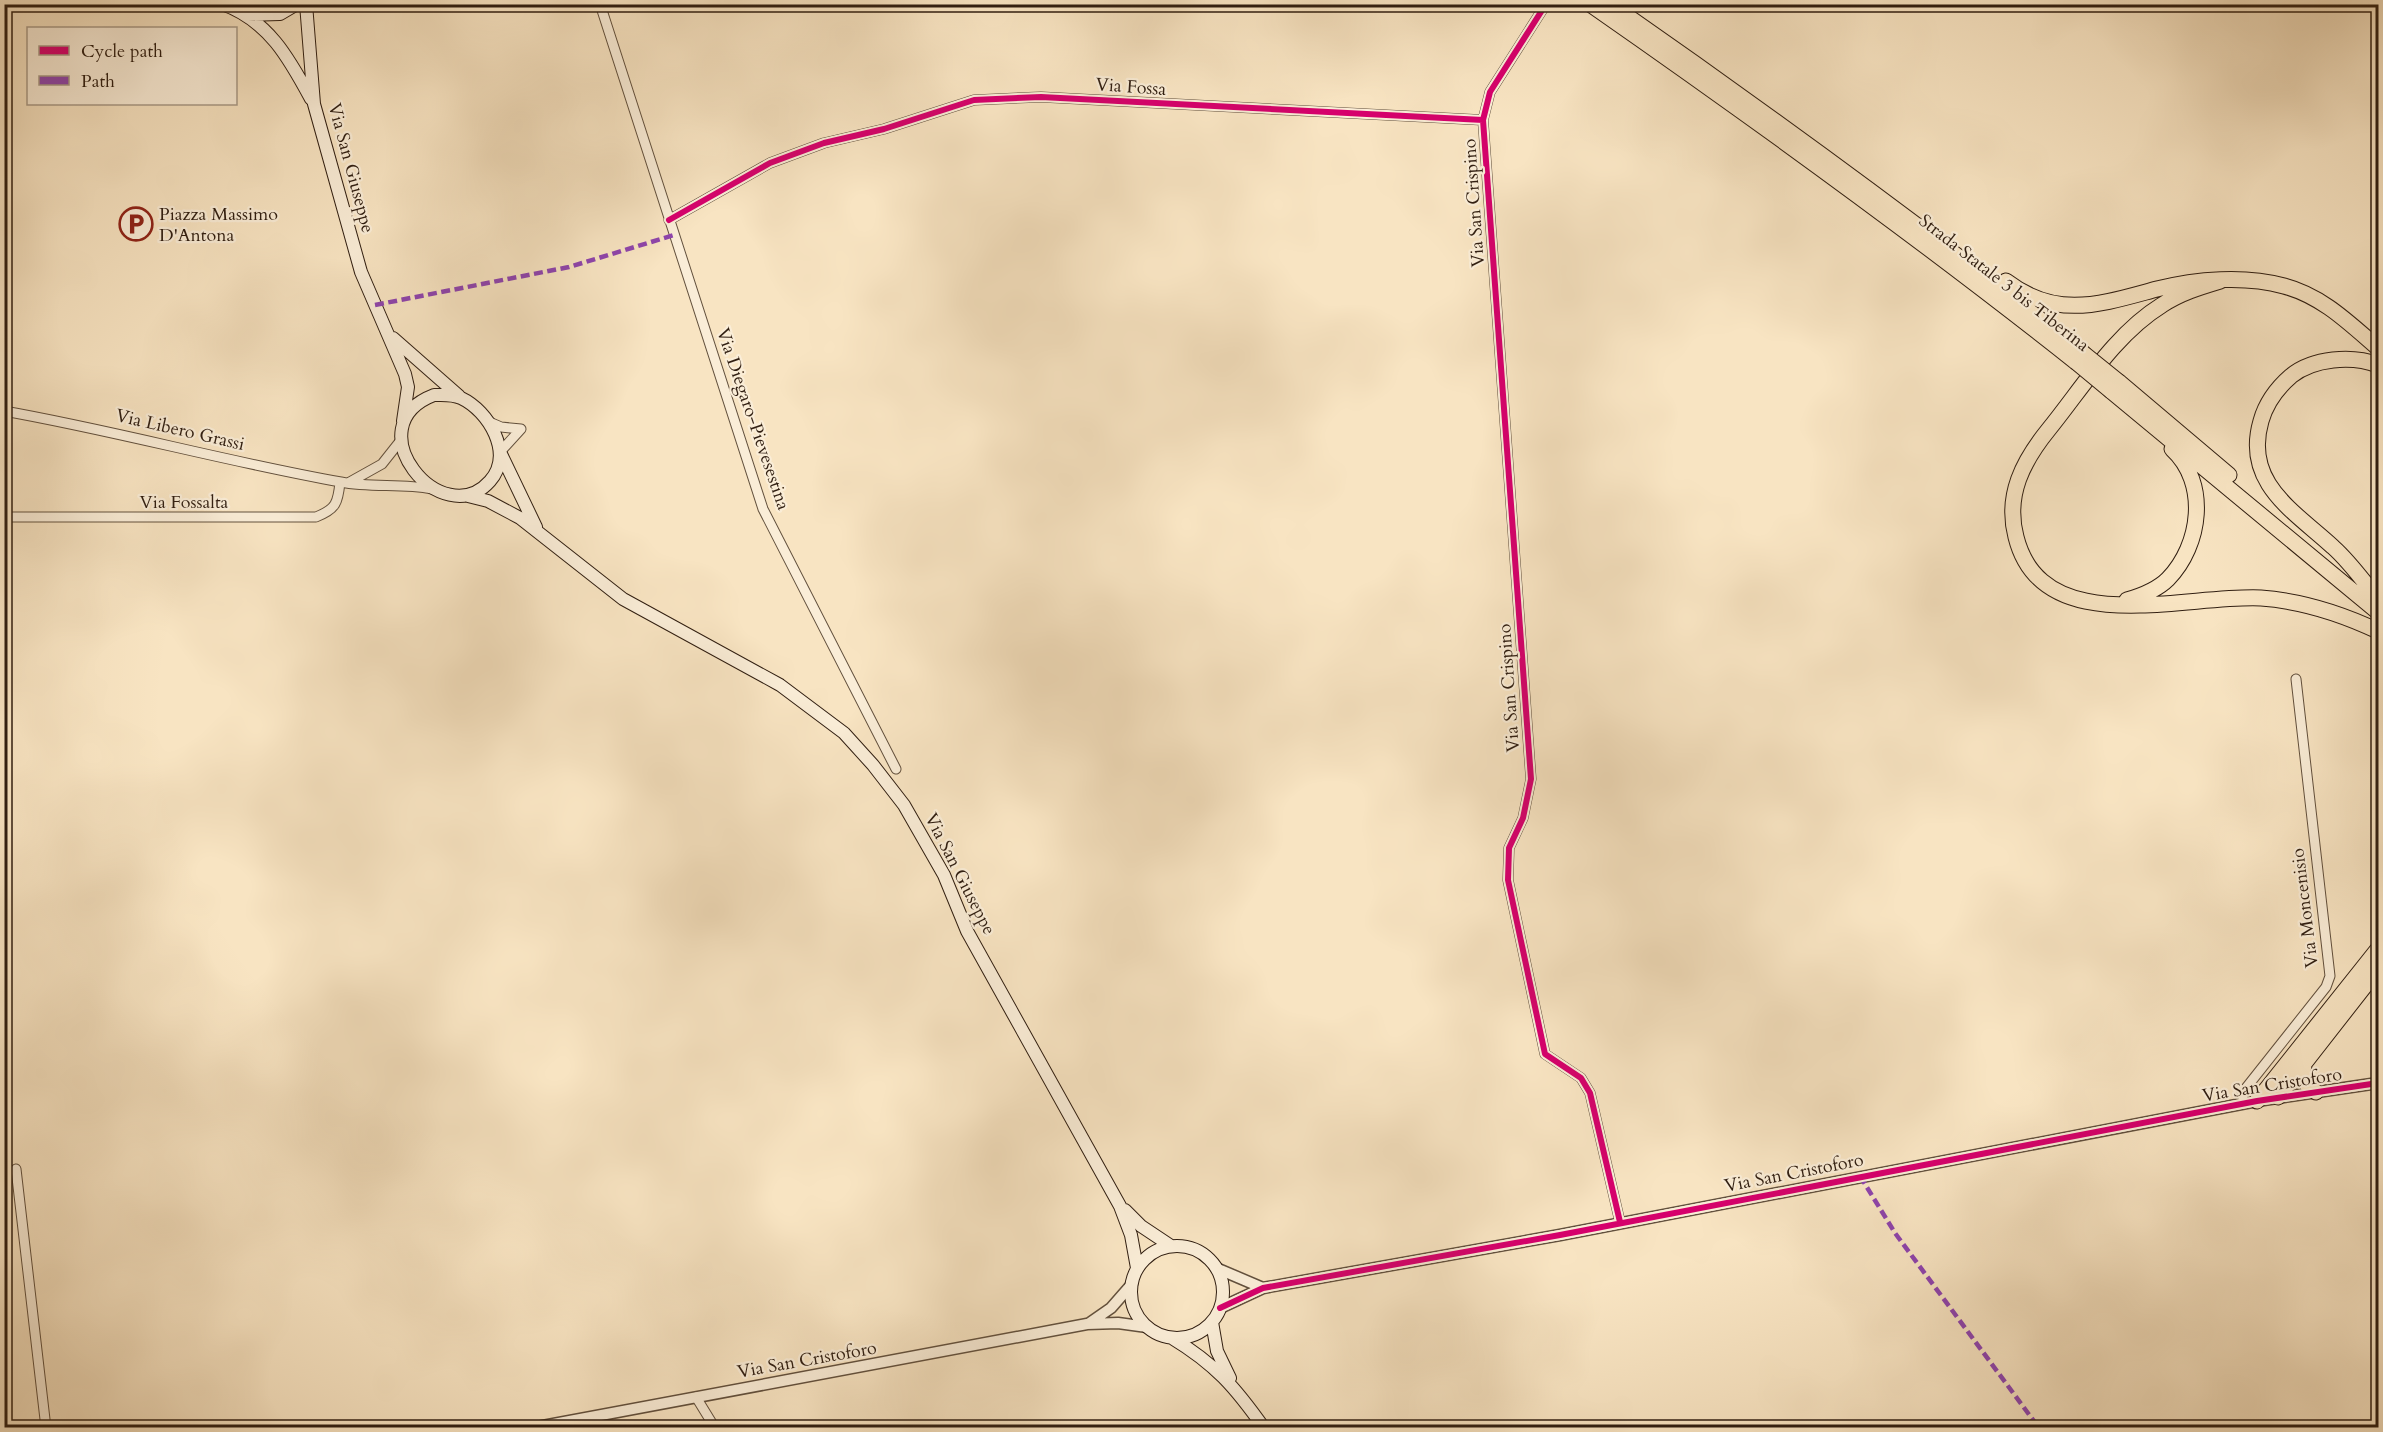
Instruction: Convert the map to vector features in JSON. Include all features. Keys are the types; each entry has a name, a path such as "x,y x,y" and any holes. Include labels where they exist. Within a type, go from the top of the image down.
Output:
{"highway":[{"name":"Strada Statale 3 bis Tiberina","path":"1590,4 1956,261 2115,386 2379,600"},
{"name":"Strada Statale 3 bis Tiberina","path":"1610,4 1724,83 1908,226"},
{"path":"1956,261 1988,268 2017,290 2046,302 2079,308 2118,302 2158,289 2220,281 2257,280 2308,294 2333,309 2379,348"},
{"path":"2220,281 2187,292 2144,317 2123,337 2034,448 2019,473 2013,497 2012,522 2018,547 2032,570 2052,589 2079,602 2109,605 2261,598 2322,609 2379,631"},
{"path":"2379,365 2343,359 2316,363 2297,371 2280,386 2265,408 2257,434 2257,460 2268,485 2294,514 2335,548 2379,600"},
{"name":"Strada Statale 3 bis Tiberina","path":"2115,386 2379,612"},
{"path":"2109,605 2144,595 2167,581 2187,550 2194,534 2198,507 2193,482 2179,454 2115,386"},
{"path":"2250,1102 2275,1078 2379,949"},
{"path":"2278,1097 2378,969"},
{"path":"2305,1061 2301,1075 2305,1085 2316,1092"}],"main road":[{"path":"222,4 248,15 265,29 282,50 314,104"},
{"path":"248,15 280,14 297,4"},
{"name":"Via San Giuseppe","path":"306,4 314,104 361,272 389,334 408,387 403,421"},
{"name":"Via San Giuseppe","path":"389,334 459,397"},
{"path":"434,395 459,397 470,403 487,421 500,452 495,474 480,490 468,496 454,495 435,489 412,468 401,440 403,421 415,404 434,395"},
{"name":"Via San Giuseppe","path":"500,452 538,531"},
{"name":"Via San Giuseppe","path":"468,496 488,501 538,531 580,568 623,598 780,685 844,733 873,765 904,805 944,874 967,931 1120,1206 1131,1235 1137,1269"},
{"name":"Via San Giuseppe","path":"1120,1206 1141,1227 1171,1246"},
{"path":"1171,1337 1193,1335 1212,1322 1220,1308 1221,1281 1216,1268 1197,1250 1171,1246 1152,1254 1137,1269 1132,1284 1134,1308 1147,1327 1171,1337 1204,1358 1232,1384 1264,1428"},
{"path":"1212,1322 1217,1351 1232,1384"}],"street":[{"path":"600,4 669,220"},
{"path":"1483,120 1490,92 1546,4"},
{"name":"Via Fossa","path":"669,220 770,163 824,143 884,129 974,100 1041,97 1483,120"},
{"name":"Via San Crispino","path":"1483,120 1531,779 1523,818 1509,848 1508,880 1545,1054 1581,1078 1590,1093 1620,1222"},
{"name":"Via Diegaro-Pievesestina","path":"669,220 763,508 896,769"},
{"name":"Via Libero Grassi","path":"4,411 86,426 344,482 405,484 435,489"},
{"path":"487,421 501,427 521,429 532,427"},
{"path":"500,452 521,429"},
{"path":"344,482 382,464 401,440"},
{"name":"Via Fossalta","path":"4,517 316,517 333,511 344,482"},
{"name":"Via Moncenisio","path":"2250,1102 2242,1093 2326,987 2330,976 2296,679"},
{"name":"Via San Cristoforo","path":"1220,1308 1263,1288 1366,1271 2250,1102 2379,1083"},
{"path":"16,1169 46,1428"},
{"path":"1216,1268 1263,1288"},
{"name":"Via San Cristoforo","path":"1087,1324 1111,1308 1132,1284"},
{"name":"Via San Cristoforo","path":"532,1428 1087,1324 1118,1323 1147,1327"},
{"path":"696,1397 715,1428"}],"marked path":[{"path":"375,305 569,267 674,235"},
{"path":"1860,1176 1895,1233 2039,1428"}],"cycle path":[{"path":"669,220 770,163 824,143 884,129 974,100 1041,97 1483,120 1490,92 1546,4"},
{"path":"1483,120 1531,779 1523,818 1509,848 1508,880 1545,1054 1581,1078 1590,1093 1620,1222"},
{"path":"1220,1308 1263,1288 1560,1235 2257,1101 2378,1083"}],"place":[{"name":"Piazza Massimo D'Antona","path":"136,224"}]}
